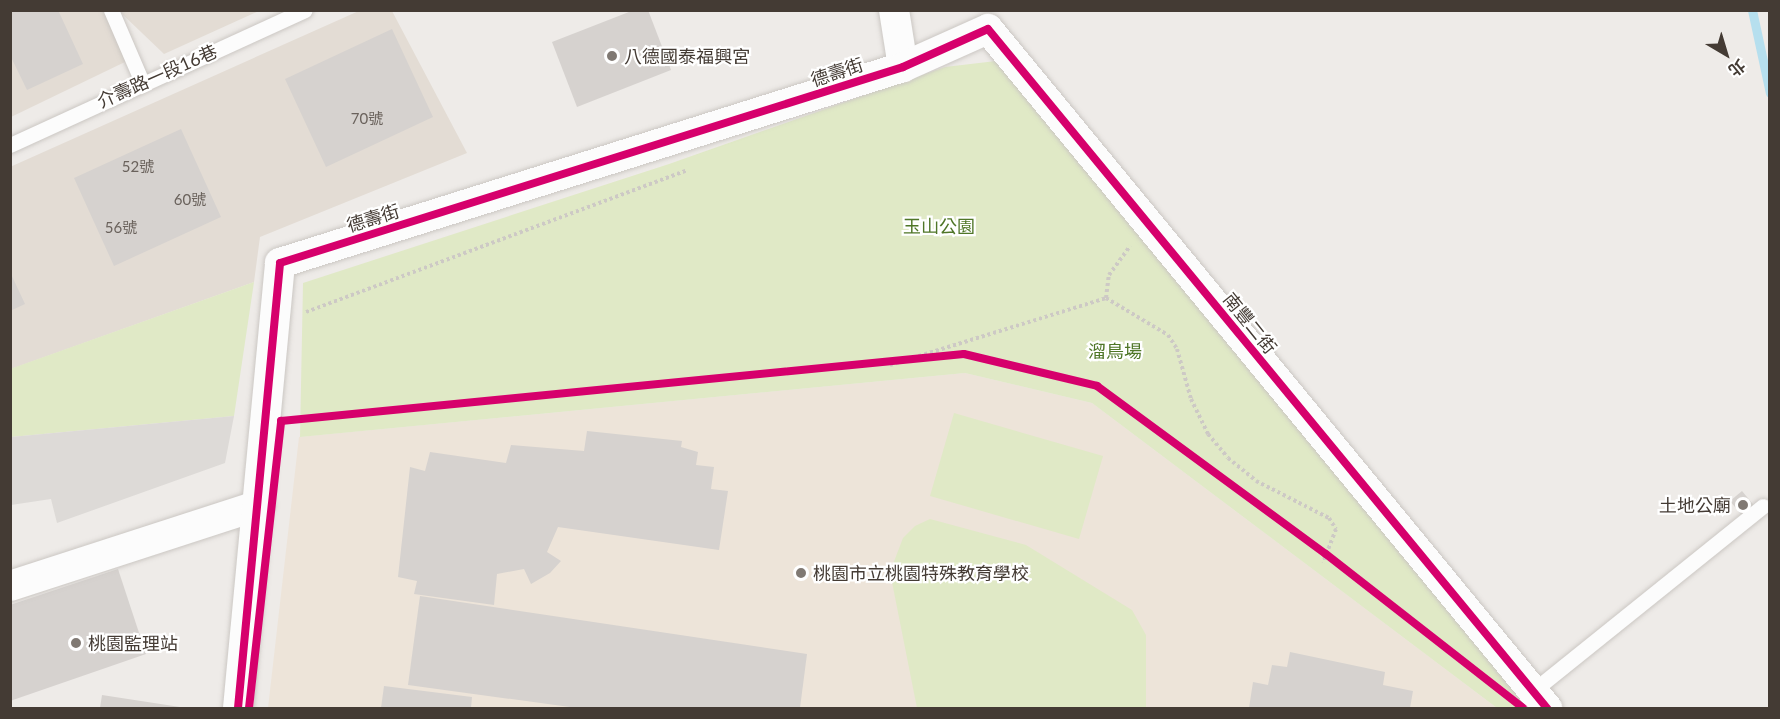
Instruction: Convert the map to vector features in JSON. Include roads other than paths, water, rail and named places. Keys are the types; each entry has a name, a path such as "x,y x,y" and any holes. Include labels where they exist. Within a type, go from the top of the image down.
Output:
{"street":[{"path":"894,10 903,67"},
{"name":"南豐二街","path":"903,67 988,29 1540,700"},
{"name":"德壽街","path":"238,708 259,505 280,263 903,67"},
{"path":"10,586 259,505"}],"lane":[{"path":"111,10 142,82"},
{"name":"介壽路一段16巷","path":"10,145 142,82 305,10"},
{"path":"1540,700 1763,506"}],"waterway":[{"path":"1752,10 1770,93"}],"place":[{"name":"八德國泰福興宮","path":"612,56"},
{"name":"土地公廟","path":"1743,505"},
{"name":"桃園市立桃園特殊教育學校","path":"801,573"},
{"name":"桃園監理站","path":"76,643"}],"park label":[{"name":"玉山公園","path":"939,226"},
{"name":"溜鳥場","path":"1115,351"}]}
